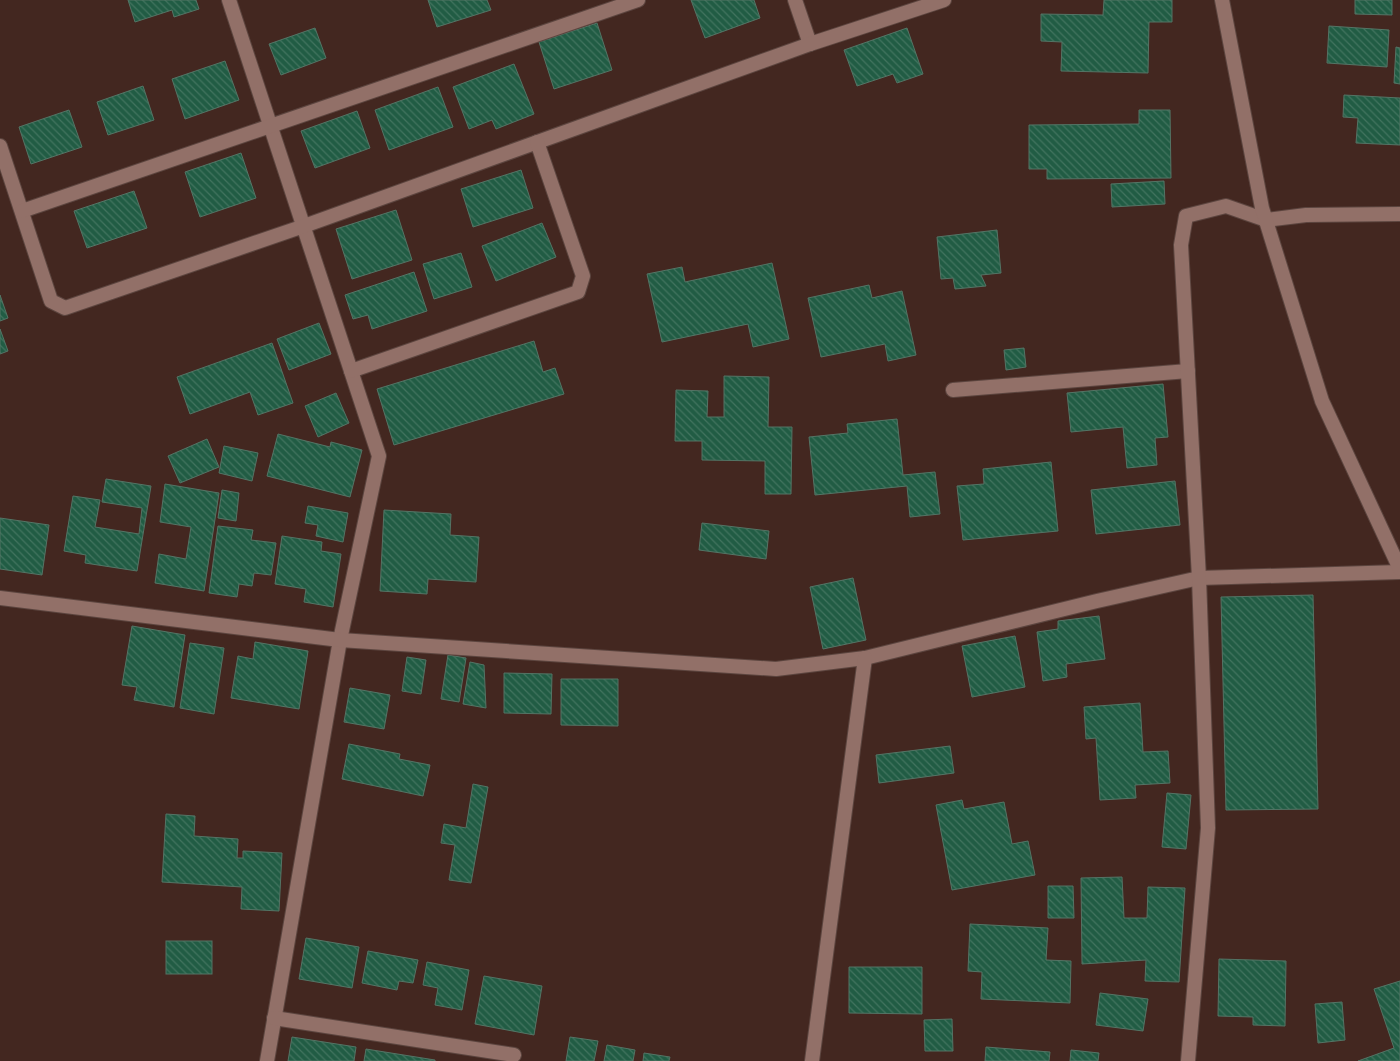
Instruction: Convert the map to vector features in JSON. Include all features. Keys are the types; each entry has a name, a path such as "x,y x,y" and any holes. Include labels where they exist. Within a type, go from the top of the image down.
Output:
{"street":[{"path":"229,0 379,456 340,640 266,1061"},
{"path":"22,211 638,0"},
{"path":"795,0 810,44"},
{"path":"0,146 52,301 65,308 304,226 810,44 944,0"},
{"path":"0,598 340,640 776,669 865,658 1199,578 1400,570 1322,401 1262,208 1222,0"},
{"path":"351,371 578,292 582,276 537,142"},
{"path":"1188,1061 1208,828 1199,578 1181,245 1186,216 1226,206 1266,220 1306,215 1400,214"},
{"path":"953,390 1188,371"},
{"path":"812,1061 865,658"},
{"path":"274,1018 514,1055"}],"building":[{"path":"128,0 196,0 199,9 174,17 172,10 135,22"},
{"path":"428,0 487,0 491,10 437,27"},
{"path":"691,0 754,0 760,18 705,38"},
{"path":"1104,0 1172,0 1172,22 1149,22 1148,73 1061,71 1062,42 1041,41 1041,14 1103,15"},
{"path":"1355,0 1392,0 1392,15 1355,14"},
{"path":"597,23 612,70 554,89 539,42"},
{"path":"1329,26 1389,30 1387,67 1327,63"},
{"path":"315,28 326,58 281,75 269,44"},
{"path":"907,28 923,74 897,83 893,74 857,86 844,50"},
{"path":"1396,47 1400,48 1400,84 1394,83"},
{"path":"225,61 239,100 185,119 172,79"},
{"path":"514,64 534,114 496,129 492,120 469,129 453,87"},
{"path":"143,86 154,120 108,135 97,102"},
{"path":"438,87 453,127 389,150 375,110"},
{"path":"1344,95 1400,98 1400,145 1356,143 1358,118 1343,117"},
{"path":"69,110 82,147 31,164 19,127"},
{"path":"1139,110 1170,110 1171,178 1047,179 1047,169 1029,169 1029,125 1139,124"},
{"path":"357,111 370,148 315,168 301,131"},
{"path":"241,153 256,198 200,217 185,172"},
{"path":"521,170 533,208 473,227 461,189"},
{"path":"1164,181 1165,204 1112,207 1111,184"},
{"path":"134,191 147,228 87,248 74,211"},
{"path":"396,210 412,260 352,279 336,229"},
{"path":"542,223 556,257 496,281 482,246"},
{"path":"997,230 1001,273 981,275 986,286 955,289 953,278 941,279 937,237"},
{"path":"461,253 472,287 434,299 423,264"},
{"path":"772,263 789,339 753,347 748,324 662,342 647,274 682,267 685,282"},
{"path":"414,272 427,311 372,329 368,315 353,319 345,295"},
{"path":"869,285 872,298 902,291 916,355 888,361 885,344 821,357 808,298"},
{"path":"0,295 8,318 0,321"},
{"path":"319,323 331,354 289,370 277,339"},
{"path":"0,329 8,351 0,354"},
{"path":"534,341 543,372 555,368 564,394 394,445 377,389"},
{"path":"272,343 293,403 258,415 250,392 190,414 177,377"},
{"path":"1024,348 1026,367 1006,370 1004,350"},
{"path":"724,376 769,377 768,427 792,427 791,494 765,494 765,461 702,460 702,441 675,441 676,390 708,391 707,417 724,417"},
{"path":"1163,384 1168,437 1155,438 1157,465 1127,468 1123,427 1071,432 1067,393"},
{"path":"336,393 349,423 318,437 305,406"},
{"path":"897,419 903,475 935,472 940,514 910,517 907,486 815,495 809,437 848,433 847,424"},
{"path":"278,434 330,447 331,442 362,450 350,497 267,476"},
{"path":"207,439 219,467 180,483 168,456"},
{"path":"224,446 258,453 252,481 219,473"},
{"path":"1051,462 1058,531 963,540 957,486 984,484 983,469"},
{"path":"106,479 151,486 137,571 85,563 86,555 64,551 73,496 100,500 95,527 139,534 142,508 102,502"},
{"path":"1175,481 1180,525 1096,534 1091,490"},
{"path":"165,484 219,493 204,591 155,583 159,554 186,559 191,527 160,522"},
{"path":"222,490 239,493 236,521 218,518"},
{"path":"308,506 348,513 343,542 316,536 318,525 305,523"},
{"path":"384,510 451,514 450,535 479,537 476,582 428,579 427,594 380,591"},
{"path":"0,518 49,525 42,575 0,569"},
{"path":"702,523 769,531 766,559 699,550"},
{"path":"218,526 253,530 251,540 276,543 271,575 254,573 252,586 239,584 237,597 209,593"},
{"path":"282,536 322,542 321,551 341,554 333,607 304,602 306,589 275,584"},
{"path":"853,578 866,640 823,649 810,587"},
{"path":"1313,595 1318,809 1226,810 1221,597"},
{"path":"1099,616 1105,659 1066,664 1067,677 1043,681 1037,632 1058,629 1058,621"},
{"path":"132,626 185,635 174,707 134,700 137,687 122,685"},
{"path":"1015,636 1025,687 972,697 962,646"},
{"path":"255,642 308,651 299,709 231,698 238,656 253,659"},
{"path":"190,643 224,648 214,714 180,708"},
{"path":"448,655 466,658 459,702 441,699"},
{"path":"407,657 426,660 421,694 402,691"},
{"path":"470,662 484,665 486,708 463,704"},
{"path":"504,673 552,674 551,714 504,713"},
{"path":"561,679 618,679 618,726 561,725"},
{"path":"350,688 390,695 384,729 344,722"},
{"path":"1140,703 1143,752 1168,751 1170,783 1135,785 1136,798 1100,800 1096,738 1086,739 1084,707"},
{"path":"349,744 400,754 399,759 430,765 423,796 342,779"},
{"path":"950,746 954,773 879,783 876,755"},
{"path":"473,784 488,787 471,883 449,880 455,845 441,843 444,824 466,828"},
{"path":"1167,793 1191,795 1186,849 1162,847"},
{"path":"962,800 964,809 1004,802 1012,844 1028,841 1035,875 952,890 936,805"},
{"path":"166,814 195,816 194,836 238,839 237,858 243,858 243,851 282,853 279,911 241,909 242,887 162,882"},
{"path":"1122,877 1124,918 1147,918 1148,887 1185,888 1179,982 1145,981 1146,960 1082,964 1081,878"},
{"path":"1048,886 1073,886 1074,918 1048,918"},
{"path":"970,924 1048,928 1046,960 1071,961 1070,1003 981,999 982,972 968,971"},
{"path":"306,938 359,947 352,988 299,979"},
{"path":"166,941 212,941 212,974 166,974"},
{"path":"368,951 418,960 413,983 399,981 397,990 362,983"},
{"path":"1219,959 1286,961 1285,1026 1253,1025 1253,1017 1218,1016"},
{"path":"427,962 469,970 462,1010 435,1005 438,988 423,985"},
{"path":"849,967 922,967 922,1014 849,1013"},
{"path":"484,976 542,986 534,1035 475,1024"},
{"path":"1400,981 1400,1061 1358,1061 1394,1048 1374,989"},
{"path":"1100,993 1148,999 1143,1031 1096,1025"},
{"path":"1342,1002 1345,1040 1318,1043 1315,1004"},
{"path":"952,1019 953,1051 925,1051 924,1020"},
{"path":"292,1037 356,1047 354,1061 288,1061"},
{"path":"570,1037 598,1041 594,1061 566,1061"},
{"path":"607,1045 635,1050 633,1061 604,1061"},
{"path":"986,1047 1050,1052 1049,1061 985,1061"},
{"path":"366,1049 435,1060 435,1061 364,1061"},
{"path":"1071,1050 1099,1053 1098,1061 1070,1061"},
{"path":"644,1053 670,1057 669,1061 643,1061"}]}
